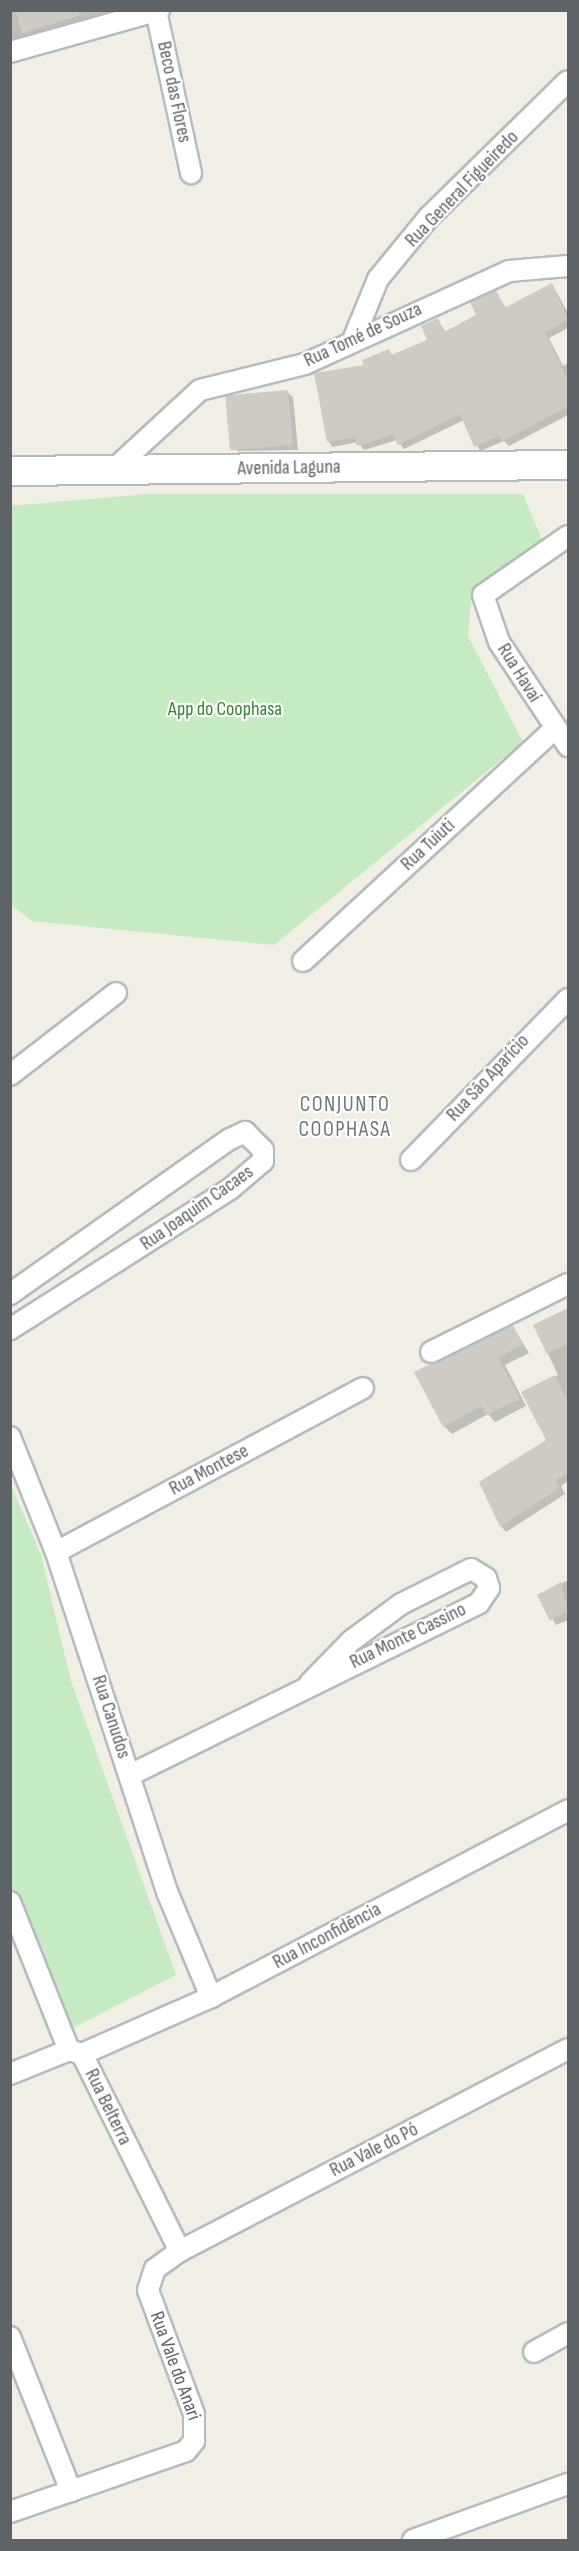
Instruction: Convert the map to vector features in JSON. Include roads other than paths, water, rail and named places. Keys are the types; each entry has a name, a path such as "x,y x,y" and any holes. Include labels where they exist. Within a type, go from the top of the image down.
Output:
{"main road":[{"name":"Avenida Laguna","path":"10,471 568,465"}],"street":[{"path":"10,52 158,11"},
{"name":"Beco das Flores","path":"158,11 191,173"},
{"name":"Rua General Figueiredo","path":"353,340 378,279 429,217 568,81"},
{"name":"Rua Tomé de Souza","path":"113,470 200,390 305,364 353,340 509,271 568,266"},
{"name":"Rua Havaí","path":"568,536 483,595 500,642 554,729 568,746"},
{"name":"Rua Tuiuti","path":"303,961 554,729"},
{"path":"10,1075 116,993"},
{"name":"Rua São Aparício","path":"411,1160 568,999"},
{"name":"Rua Joaquim Cacaes","path":"10,1294 230,1139 245,1132 263,1150 263,1161 230,1189 10,1329"},
{"path":"432,1352 568,1284"},
{"name":"Rua Montese","path":"56,1552 363,1388"},
{"name":"Rua Canudos","path":"10,1437 56,1552 168,1894 211,1997"},
{"name":"Rua Monte Cassino","path":"130,1775 310,1683 479,1603 489,1588 486,1578 471,1569 401,1604 351,1641 310,1683"},
{"name":"Rua Inconfidência","path":"10,2074 75,2052 211,1997 568,1810"},
{"name":"Rua Belterra","path":"10,1902 15,1922 75,2052 180,2251"},
{"name":"Rua Vale do Pó","path":"180,2251 568,2049"},
{"name":"Rua Vale do Anari","path":"10,2512 186,2451 194,2441 194,2414 148,2290 155,2269 180,2251"},
{"path":"534,2352 568,2334"},
{"path":"10,2337 71,2491"},
{"path":"413,2541 568,2484"}],"district":[{"name":"CONJUNTO COOPHASA","path":"345,1116"}],"park label":[{"name":"App do Coophasa","path":"225,709"}]}
